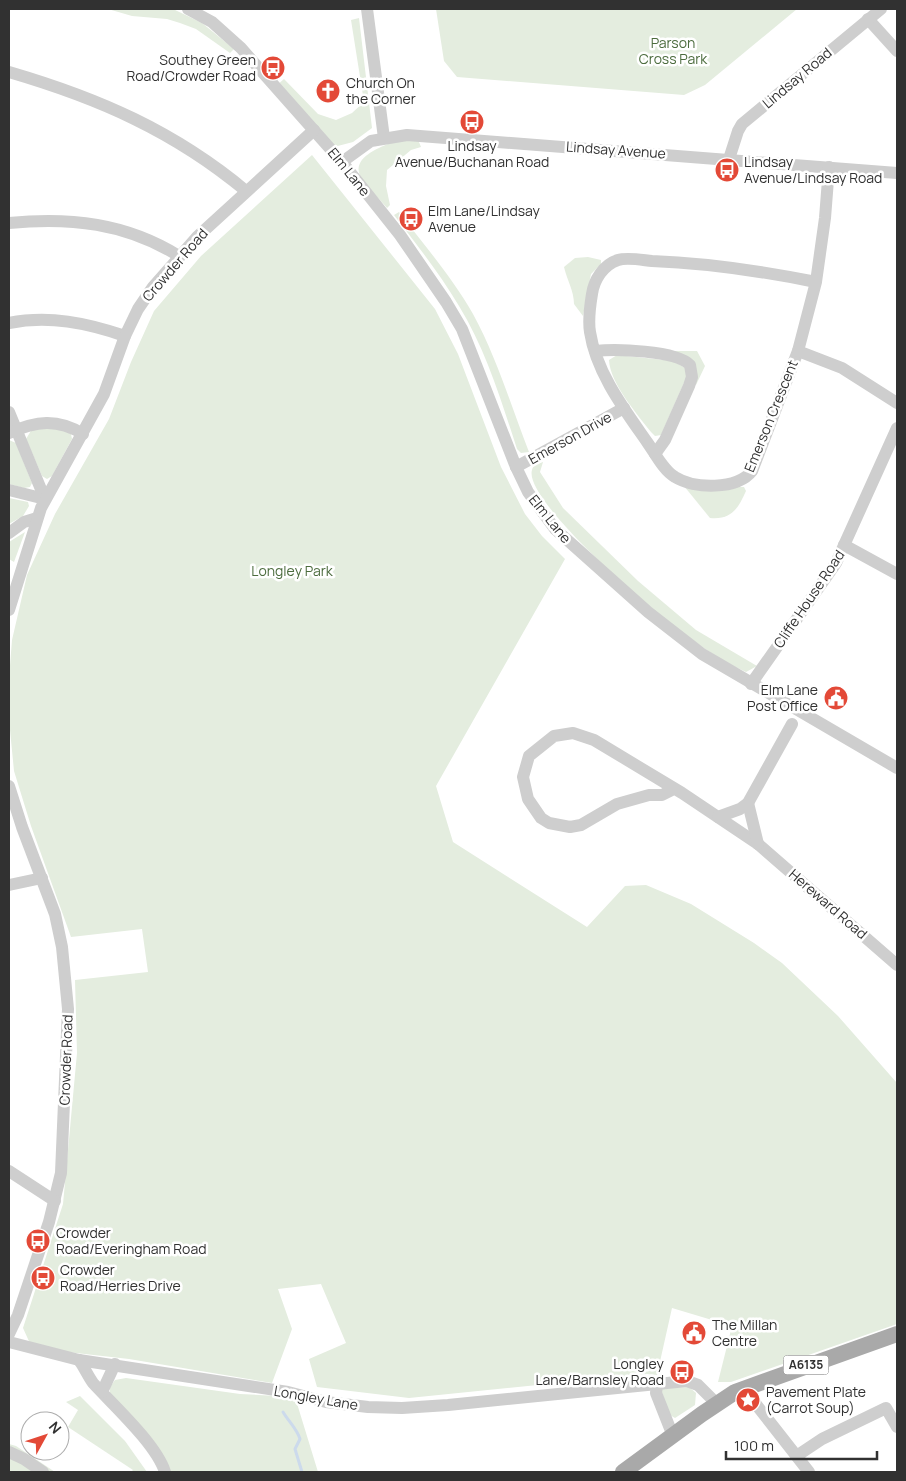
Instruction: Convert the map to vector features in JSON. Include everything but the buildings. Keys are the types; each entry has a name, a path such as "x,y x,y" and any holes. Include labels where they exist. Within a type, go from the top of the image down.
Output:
{"main road":[{"name":"A6135","path":"623,1472 717,1404 744,1389 897,1334"}],"street":[{"name":"Elm Lane","path":"188,9 212,22 228,35 342,162 400,235 446,302 475,359 516,467 540,511 574,548 673,633 702,654 751,684 801,710 897,768"},
{"path":"367,9 384,138"},
{"name":"Lindsay Road","path":"729,158 742,124 881,9"},
{"path":"868,19 897,51"},
{"path":"9,72 117,109 185,146 219,168 246,191"},
{"name":"Crowder Road","path":"9,610 14,569 45,499 104,394 125,336 138,309 179,256 246,191 314,130"},
{"name":"Lindsay Avenue","path":"342,162 371,141 384,138 426,135 897,173"},
{"name":"Emerson Crescent","path":"816,282 704,263 619,259 601,273 593,289 589,330 595,351 624,408 656,454 675,477 688,482 720,486 738,483 747,478 756,461 798,351 816,282 825,218 829,167"},
{"path":"9,223 69,220 115,227 138,234 179,256"},
{"path":"9,323 37,319 79,322 125,336"},
{"path":"595,351 613,350 678,357 690,365 692,378 665,440 656,454"},
{"path":"798,351 842,368 897,403"},
{"name":"Emerson Drive","path":"516,467 624,408"},
{"path":"9,412 12,432 45,499"},
{"path":"12,432 30,424 47,423 68,424 83,434"},
{"name":"Cliffe House Road","path":"751,684 836,563 897,428"},
{"path":"9,490 45,499"},
{"path":"9,532 24,522 37,518"},
{"path":"844,545 897,574"},
{"path":"718,817 740,809 748,802 792,724"},
{"name":"Hereward Road","path":"674,789 662,795 649,796 617,804 581,825 570,827 549,823 541,818 528,799 523,778 529,756 554,736 573,733 594,740 674,789 758,844 897,966"},
{"name":"Crowder Road","path":"9,786 22,827 55,914 67,986 61,1173 55,1201 18,1315 9,1334"},
{"path":"748,802 758,844"},
{"path":"9,885 42,878"},
{"path":"9,1171 55,1201"},
{"name":"Longley Lane","path":"9,1342 79,1360 115,1364 245,1387 288,1392 326,1402 368,1407 402,1408 439,1405 644,1384 657,1385 662,1382 693,1382 717,1404"},
{"path":"79,1360 92,1382 138,1431 162,1463 165,1472"},
{"path":"102,1392 115,1364"},
{"path":"657,1385 656,1393 673,1436"},
{"path":"744,1389 798,1455 809,1472"},
{"path":"798,1455 822,1438 886,1408 897,1427"},
{"path":"9,1452 24,1459 42,1472"}],"green space":[{"path":"108,9 173,9 202,23 234,49 230,53 196,29 180,23 167,19 132,16"},
{"name":"Parson Cross Park","path":"436,9 797,9 705,85 684,95 457,77 444,61"},
{"path":"359,18 372,128 353,142 330,148 276,86 284,79 318,114 336,120 352,113 364,102 351,20"},
{"path":"409,137 417,137 421,147 411,150 387,170 386,186 390,205 387,208 361,177 359,169 361,162 374,150"},
{"name":"Longley Park","path":"312,155 435,309 458,354 501,467 525,514 542,536 565,559 436,786 453,842 587,927 625,886 646,885 691,904 754,943 782,963 838,1016 897,1083 897,1324 731,1382 718,1382 732,1326 672,1308 657,1375 647,1374 409,1398 317,1387 309,1359 346,1343 321,1284 278,1289 292,1329 272,1383 129,1359 32,1348 23,1328 63,1204 77,1053 75,980 148,972 142,929 71,937 31,826 14,771 9,720 9,678 12,640 27,575 55,514 109,419 131,362 154,311 201,256"},
{"path":"399,212 447,274 473,314 497,365 529,452 521,453 517,449 492,376 469,323 444,282 394,215"},
{"path":"588,257 601,260 601,264 591,274 583,316 574,304 564,267 575,258"},
{"path":"672,351 697,351 705,366 696,385 696,373"},
{"path":"617,355 674,361 685,368 687,376 661,435 655,436 651,432 619,388 609,360"},
{"path":"58,428 71,434 72,439 52,476 47,479 42,476 26,439 32,429"},
{"path":"9,440 16,443 32,483 30,487 24,488 9,484"},
{"path":"543,462 540,472 563,508 638,581 696,630 757,666 746,672 715,655 654,610 611,572 564,525 546,503 534,484 533,467"},
{"path":"684,486 744,487 746,491 737,508 729,515 710,518"},
{"path":"9,498 28,502 29,506 23,516 9,524"},
{"path":"25,532 14,562 9,559 9,542"},
{"path":"126,1378 240,1394 295,1397 318,1472 165,1472 110,1394 110,1387 115,1380"},
{"path":"689,1387 696,1393 695,1405 675,1418 670,1415 661,1390 665,1388"},
{"path":"80,1396 125,1441 147,1472 131,1472 133,1470 70,1428 70,1424 78,1410 66,1402"},
{"path":"9,1444 20,1449 20,1461 38,1461 55,1472 9,1472"}],"waterway":[{"path":"283,1412 299,1435 300,1439 295,1449 302,1472"}],"place":[{"name":"Southey Green Road/Crowder Road","path":"273,68"},
{"name":"Church On the Corner","path":"328,91"},
{"name":"Lindsay Avenue/Buchanan Road","path":"472,122"},
{"name":"Lindsay Avenue/Lindsay Road","path":"727,170"},
{"name":"Elm Lane/Lindsay Avenue","path":"411,219"},
{"name":"Elm Lane Post Office","path":"836,698"},
{"name":"Crowder Road/Everingham Road","path":"38,1241"},
{"name":"Crowder Road/Herries Drive","path":"43,1278"},
{"name":"The Millan Centre","path":"694,1333"},
{"name":"Longley Lane/Barnsley Road","path":"682,1372"},
{"name":"Pavement Plate (Carrot Soup)","path":"748,1400"}]}
